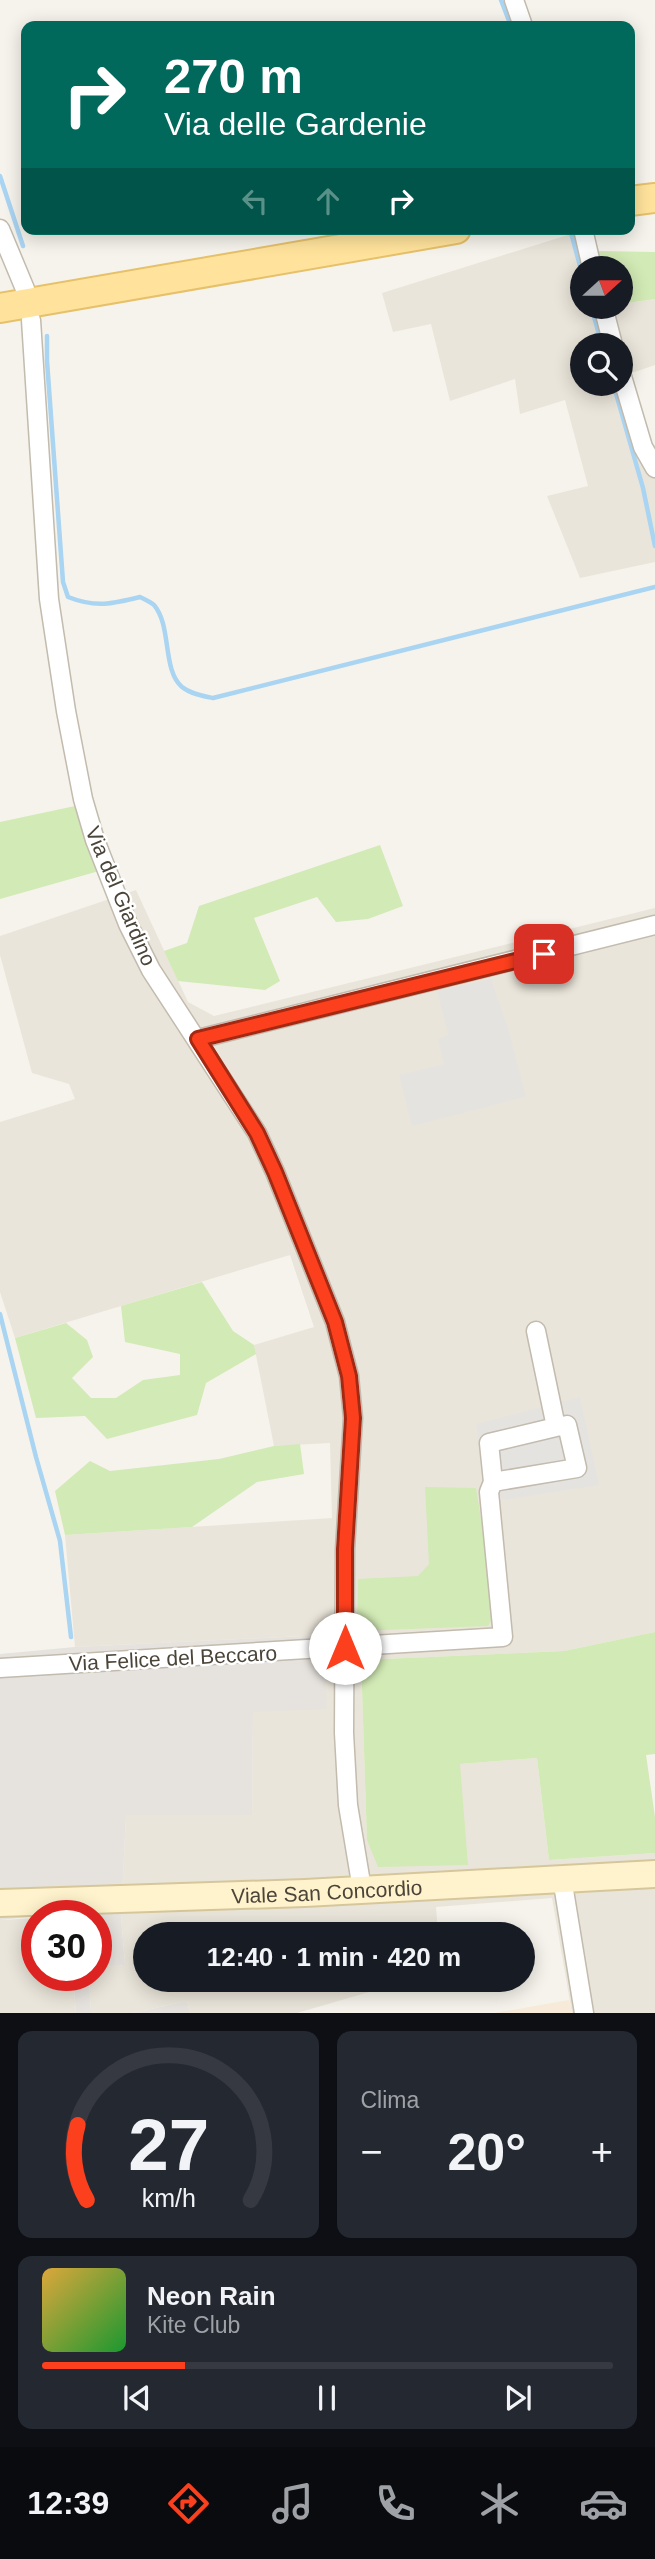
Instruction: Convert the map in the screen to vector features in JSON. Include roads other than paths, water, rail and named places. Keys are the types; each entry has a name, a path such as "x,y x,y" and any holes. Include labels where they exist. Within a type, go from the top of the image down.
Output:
{"main road":[{"path":"635,200 655,198"},
{"path":"0,308 421,235"},
{"name":"Viale San Concordio","path":"0,1903 655,1874"}],"street":[{"path":"514,0 521,21"},
{"path":"0,229 25,289"},
{"path":"584,235 589,256"},
{"name":"Via del Giardino","path":"31,320 49,599 66,712 83,799 95,840 151,970 257,1133 271,1162 335,1322 346,1365 353,1418 345,1549 344,1733 348,1805 362,1889"},
{"path":"628,396 643,447 655,468"},
{"path":"198,1039 655,925"},
{"path":"536,1331 556,1427"},
{"path":"568,1425 577,1468 493,1482 489,1443 568,1425"},
{"name":"Via Felice del Beccaro","path":"0,1668 503,1637 489,1492 493,1482"},
{"path":"562,1878 584,2013"}],"waterway":[{"path":"501,0 509,21"},
{"path":"0,176 23,246"},
{"path":"572,235 577,256"},
{"path":"595,319 599,333"},
{"path":"47,336 63,582 68,597 87,603 104,604 140,597 153,604 160,614 176,679 182,687 193,693 213,698 655,587"},
{"path":"617,396 643,488 655,546"},
{"path":"0,1314 60,1541 71,1637"}]}
